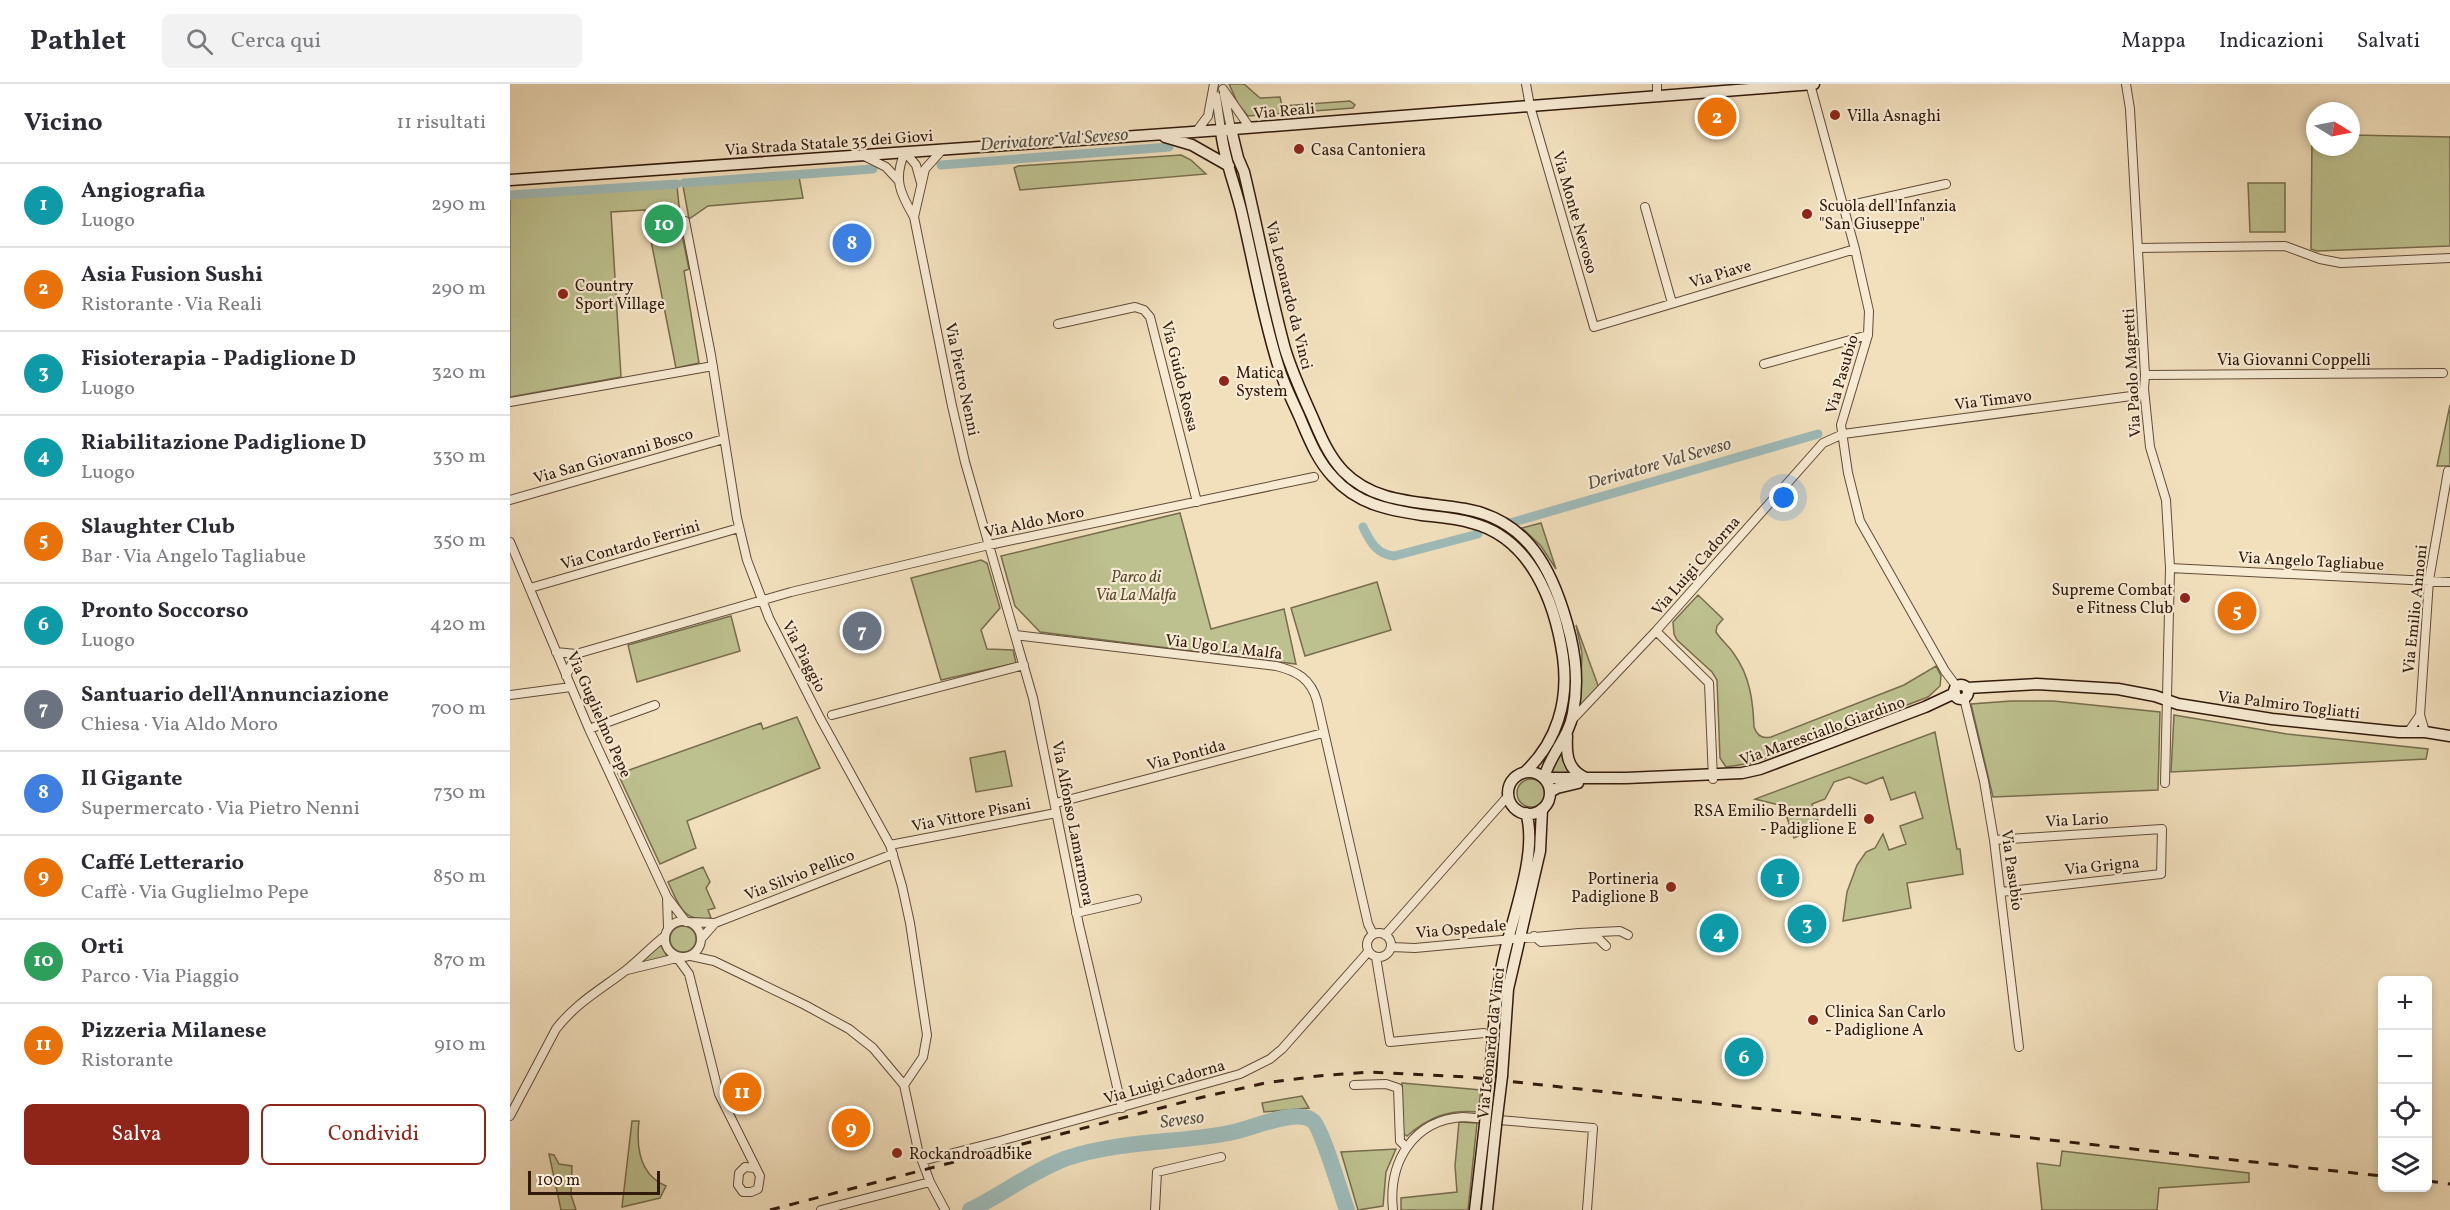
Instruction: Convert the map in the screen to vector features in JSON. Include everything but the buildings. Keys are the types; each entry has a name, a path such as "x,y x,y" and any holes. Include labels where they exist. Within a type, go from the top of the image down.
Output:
{"main road":[{"name":"Via Reali","path":"1150,134 1814,84"},
{"name":"Via Leonardo da Vinci","path":"1226,130 1229,166 1280,371 1314,450 1323,465 1345,489 1369,504 1390,510 1461,520 1485,528 1511,543 1531,564 1539,577 1560,642 1565,676 1564,694 1558,726 1532,766 1525,772"},
{"name":"Via Leonardo da Vinci","path":"1226,130 1244,172 1285,349 1324,444 1342,469 1360,486 1372,492 1398,500 1476,511 1506,524 1531,545 1549,571 1572,639 1576,685 1572,720 1567,736 1551,758 1544,778"},
{"path":"1150,134 1180,140 1229,166"},
{"name":"Via Strada Statale 35 dei Giovi","path":"510,180 1150,134"},
{"name":"Via Palmiro Togliatti","path":"1961,693 2037,689 2091,691 2154,700 2178,699 2293,717 2399,727 2409,731 2450,736"},
{"name":"Via Maresciallo Giardino","path":"1550,792 1578,783 1713,777 1760,769 1961,693"},
{"name":"Via Palmiro Togliatti","path":"2425,732 2450,731"},
{"path":"1567,736 1568,761 1576,772 1586,778"},
{"path":"1525,772 1533,772 1544,778 1550,792 1547,804 1542,809 1534,813 1526,813 1513,806 1509,795 1511,783 1517,776 1525,772"},
{"name":"Via Maresciallo Giardino","path":"1544,778 1713,777"},
{"name":"Via Leonardo da Vinci","path":"1487,1210 1502,1076 1507,998 1540,850 1542,809"},
{"name":"Via Leonardo da Vinci","path":"1475,1210 1495,1123 1490,1074 1495,1007 1507,940 1531,839 1526,813"}],"street":[{"path":"1214,84 1226,130"},
{"path":"1196,132 1208,116 1214,84"},
{"name":"Via Monte Nevoso","path":"1526,84 1530,106 1594,327"},
{"path":"1657,84 1658,97"},
{"name":"Via Pasubio","path":"1810,84 1868,299 1868,335 1842,419 1848,472 1860,521 1945,671 1961,693 1981,771 1994,840 2019,1047"},
{"name":"Via Paolo Magretti","path":"2126,84 2138,248 2144,389 2150,447 2166,501 2170,568 2165,783"},
{"name":"Via Paolo Magretti","path":"2129,103 2132,84"},
{"path":"1222,87 1226,130"},
{"path":"1222,87 1250,128"},
{"name":"Via Pietro Nenni","path":"943,149 928,164 921,183 915,217 952,406 989,545"},
{"path":"898,180 905,152"},
{"path":"905,152 916,165 921,183"},
{"name":"Via Pietro Nenni","path":"862,155 886,167 898,180 903,198 915,217"},
{"path":"1842,207 1946,184"},
{"path":"1645,207 1672,303"},
{"name":"Via Piaggio","path":"685,221 739,528 747,560 761,601 820,718 892,850 908,912 927,1035 923,1057 904,1085"},
{"path":"2138,248 2285,246 2320,259 2341,263 2450,258"},
{"name":"Via Piave","path":"1594,327 1855,249"},
{"name":"Via Guido Rossa","path":"1058,324 1135,308 1144,310 1150,317 1197,502"},
{"path":"1764,364 1868,335"},
{"path":"510,402 712,366"},
{"name":"Via Giovanni Coppelli","path":"2145,375 2443,373"},
{"name":"Via Timavo","path":"1843,434 2139,395 2144,389"},
{"name":"Via Luigi Cadorna","path":"1572,720 1656,631 1823,442 1843,434"},
{"name":"Via San Giovanni Bosco","path":"510,500 724,439"},
{"name":"Via Emilio Annoni","path":"2425,732 2420,715 2429,580 2448,471"},
{"name":"Via Aldo Moro","path":"576,654 791,592 989,545 1314,477"},
{"name":"Via Contardo Ferrini","path":"530,588 739,528"},
{"name":"Via Guglielmo Pepe","path":"510,542 589,729 667,897 687,922 696,926 690,954"},
{"name":"Via Alfonso Lamarmora","path":"989,545 1024,665 1056,808 1076,913 1122,1108"},
{"name":"Via Angelo Tagliabue","path":"2170,568 2450,582"},
{"path":"1656,631 1709,683 1713,777"},
{"name":"Via Ugo La Malfa","path":"1015,635 1290,670 1305,678 1315,692 1368,924 1373,934"},
{"path":"556,652 576,654 566,676"},
{"path":"832,715 1024,665"},
{"path":"510,695 571,687"},
{"path":"589,729 655,705"},
{"path":"2409,731 2420,715"},
{"name":"Via Pontida","path":"1056,808 1323,733"},
{"path":"1385,935 1509,795"},
{"name":"Via Vittore Pisani","path":"892,850 1056,808"},
{"name":"Via Lario","path":"1994,840 2162,829"},
{"name":"Via Grigna","path":"2001,892 2161,874 2162,829"},
{"name":"Via Silvio Pellico","path":"687,922 716,923 892,850"},
{"name":"Via Guglielmo Pepe","path":"666,932 667,897"},
{"path":"1076,913 1137,899"},
{"path":"510,1116 546,1048 566,1017 593,992 626,970 678,922 687,922"},
{"name":"Via Silvio Pellico","path":"688,974 690,954 716,923"},
{"path":"666,932 667,948 714,961 849,1029 873,1048 904,1085 922,1161 945,1210"},
{"name":"Via Ospedale","path":"1391,947 1415,948 1534,936 1620,932 1628,935"},
{"path":"1372,954 1385,956 1391,947 1385,935 1373,934 1367,941 1372,954 1390,1042 1484,1033"},
{"name":"Via Ospedale","path":"1534,936 1541,942 1598,938 1606,946"},
{"path":"626,970 690,954 714,961"},
{"path":"690,954 688,974 719,1094 760,1176 759,1185 755,1191 747,1192 740,1189 737,1181 743,1167 745,1150"},
{"name":"Via Luigi Cadorna","path":"922,1161 1223,1081 1257,1066 1282,1049 1372,954"},
{"path":"1354,1085 1386,1084 1398,1088 1400,1141 1406,1147"},
{"path":"1393,1210 1397,1169 1406,1147 1423,1131 1447,1119 1463,1117 1495,1123"},
{"name":"Via Leonardo da Vinci","path":"1495,1123 1593,1128 1587,1210"},
{"path":"1155,1210 1157,1172 1221,1157"},
{"path":"743,1167 755,1168"},
{"path":"821,1210 930,1182"}],"green space":[{"path":"1229,84 1244,84 1260,98 1280,97 1282,106 1350,101 1355,105 1353,108 1248,116 1238,104"},
{"path":"2360,135 2450,137 2450,246 2317,251 2311,249 2312,156 2360,156"},
{"path":"1181,155 1191,160 1206,174 1020,190 1014,168 1018,166"},
{"path":"799,177 803,198 708,206 689,219 683,186"},
{"path":"2248,183 2285,183 2285,232 2250,232"},
{"name":"Country Sport Village","path":"677,186 682,235 689,269 684,271 699,363 676,368 645,210 611,212 621,377 510,397 510,197"},
{"path":"2450,405 2450,466 2437,466"},
{"name":"Parco di Via La Malfa","path":"1180,513 1211,629 1284,609 1296,664 1040,632 1015,606 1001,556"},
{"path":"1541,523 1556,569 1541,546 1522,528"},
{"path":"981,560 987,563 1000,608 981,630 987,649 1013,650 1016,663 941,680 911,578"},
{"path":"1377,582 1391,630 1305,656 1291,608"},
{"path":"1698,595 1723,619 1717,626 1716,632 1732,651 1744,671 1751,698 1754,727 1759,735 1765,738 1904,685 1936,666 1941,676 1940,686 1928,697 1752,763 1726,767 1720,758 1717,680 1712,672 1677,640 1674,634 1673,622"},
{"path":"731,616 740,651 637,682 628,645"},
{"path":"1576,625 1599,688 1583,705 1580,704 1582,653"},
{"path":"2053,701 2160,712 2158,790 1993,797 1971,704"},
{"path":"2174,715 2287,734 2428,749 2426,759 2171,772"},
{"path":"797,717 820,768 687,821 696,848 660,864 618,774 761,723 763,729"},
{"path":"1935,732 1957,849 1960,849 1963,874 1907,883 1911,908 1843,921 1847,892 1857,865 1866,852 1875,848 1883,834 1889,850 1906,844 1900,826 1923,818 1915,792 1891,800 1883,777 1866,784 1849,777 1834,782 1825,799 1812,804 1820,827 1794,838 1783,806 1755,799"},
{"path":"1564,749 1576,776 1551,777 1554,763"},
{"path":"1005,751 1012,786 976,792 970,758"},
{"path":"1531,779 1541,783 1545,793 1541,803 1531,807 1521,803 1517,793 1521,783"},
{"path":"703,867 710,882 706,888 715,908 708,910 711,918 702,919 694,918 683,910 668,882"},
{"path":"683,926 692,930 696,939 692,948 683,952 674,948 670,939 674,930"},
{"path":"660,944 668,958 640,964 638,961"},
{"path":"1402,1083 1481,1090 1478,1112 1449,1113 1431,1119 1407,1136 1403,1133"},
{"path":"1302,1096 1309,1108 1264,1112 1262,1103"},
{"path":"632,1121 639,1121 639,1150 645,1167 650,1175 666,1186 660,1198 622,1207"},
{"path":"1459,1122 1477,1123 1468,1210 1401,1210 1401,1198 1457,1192 1455,1166"},
{"path":"1396,1149 1386,1172 1383,1206 1358,1210 1341,1152"},
{"path":"2062,1151 2249,1173 2249,1182 2159,1188 2157,1210 2042,1210 2037,1163 2060,1166"},
{"path":"549,1154 554,1155 559,1164 572,1166 571,1195 576,1210 561,1210"}],"waterway":[{"name":"Derivatore Val Seveso","path":"941,165 1169,147"},
{"name":"Derivatore Val Seveso","path":"684,183 873,169"},
{"name":"Derivatore Val Seveso","path":"510,195 677,184"},
{"name":"Derivatore Val Seveso","path":"1510,523 1818,434"},
{"name":"Derivatore Val Seveso","path":"1363,527 1378,550 1394,556 1478,534"},
{"name":"Seveso","path":"970,1210 1042,1169 1086,1152 1229,1133 1296,1117 1306,1117 1317,1126 1347,1210"}],"railway":[{"path":"770,1210 1199,1098 1265,1083 1369,1072 1469,1077 2378,1176"},
{"path":"2432,1182 2450,1184"}],"place":[{"name":"Villa Asnaghi","path":"1835,115"},
{"name":"Asia Fusion Sushi","path":"1717,117"},
{"name":"Casa Cantoniera","path":"1299,149"},
{"name":"Scuola dell'Infanzia \"San Giuseppe\"","path":"1807,214"},
{"name":"Orti","path":"664,224"},
{"name":"Il Gigante","path":"852,243"},
{"name":"Country Sport Village","path":"563,294"},
{"name":"Matica System","path":"1224,381"},
{"name":"Supreme Combat e Fitness Club","path":"2185,598"},
{"name":"Slaughter Club","path":"2237,611"},
{"name":"Santuario dell'Annunciazione","path":"862,631"},
{"name":"RSA Emilio Bernardelli - Padiglione E","path":"1869,819"},
{"name":"Angiografia","path":"1780,878"},
{"name":"Portineria Padiglione B","path":"1671,887"},
{"name":"Fisioterapia - Padiglione D","path":"1807,924"},
{"name":"Riabilitazione Padiglione D","path":"1719,933"},
{"name":"Clinica San Carlo - Padiglione A","path":"1813,1020"},
{"name":"Pronto Soccorso","path":"1744,1057"},
{"name":"Pizzeria Milanese","path":"742,1092"},
{"name":"Caffé Letterario","path":"851,1128"},
{"name":"Rockandroadbike","path":"897,1153"}]}
